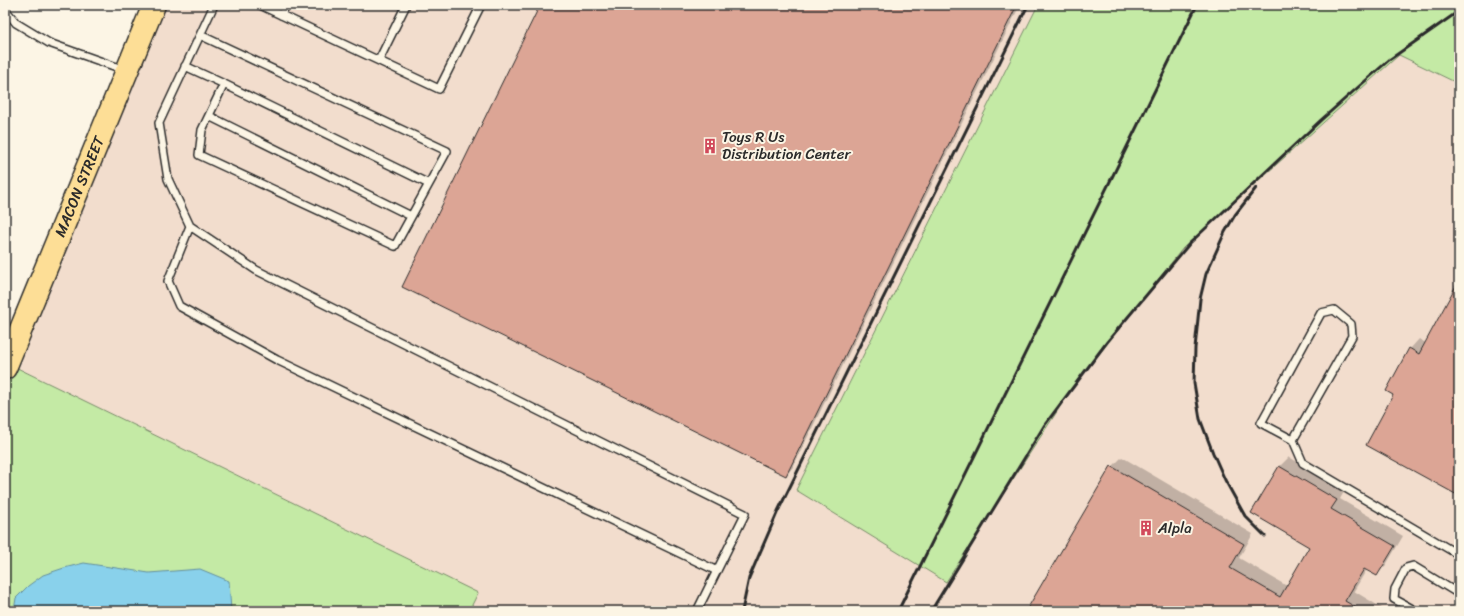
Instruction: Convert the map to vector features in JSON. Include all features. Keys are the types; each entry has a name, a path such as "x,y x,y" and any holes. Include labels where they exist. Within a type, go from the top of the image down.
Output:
{"main road":[{"name":"MACON STREET","path":"5,368 154,5"}],"lane":[{"path":"214,5 159,122 168,179 190,226 256,270 745,514 697,611"},
{"path":"260,5 439,89 481,5"},
{"path":"281,15 286,5"},
{"path":"378,60 406,5"},
{"path":"5,9 16,23 49,43 128,70"},
{"path":"200,35 447,151 395,246 199,155 202,130 224,84"},
{"path":"185,66 429,184"},
{"path":"209,116 411,216"},
{"path":"190,226 168,281 179,306 277,360 717,571"},
{"path":"1293,440 1352,336 1351,324 1334,310 1321,313 1261,423 1293,440 1303,463 1459,555"},
{"path":"1416,611 1394,599 1395,589 1406,568 1413,566 1459,594"}],"shaded area":[{"path":"152,5 1038,5 796,490 1071,390 1183,248 1399,55 1459,84 1459,611 469,611 477,593 5,362"}],"green space":[{"path":"1038,5 1459,5 1459,84 1399,55 1183,248 1071,390 946,582 796,490"},
{"path":"5,362 478,593 469,611 5,611"}],"water":[{"path":"84,563 149,573 200,569 229,581 231,611 14,611 16,598 28,586 43,575"}],"building":[{"name":"Toys R Us Distribution Center","path":"540,5 1017,5 786,476 402,287"},
{"path":"1459,280 1459,496 1366,445 1393,395 1386,391 1409,348 1419,354"},
{"name":"Alpla","path":"1111,466 1244,544 1230,568 1280,597 1309,547 1251,513 1279,466 1337,500 1331,509 1395,546 1377,576 1364,569 1345,601 1362,611 1026,611"}],"railway":[{"path":"742,611 749,578 778,511 1028,5"},
{"path":"898,611 1197,5"},
{"path":"931,611 1044,426 1107,342 1190,243 1321,120 1389,60 1459,11"},
{"path":"1256,188 1235,215 1225,232 1206,274 1200,299 1195,348 1194,383 1200,419 1225,480 1245,516 1265,536"}],"place":[{"name":"Toys R Us Distribution Center","path":"710,146"},
{"name":"Alpla","path":"1146,528"}]}
